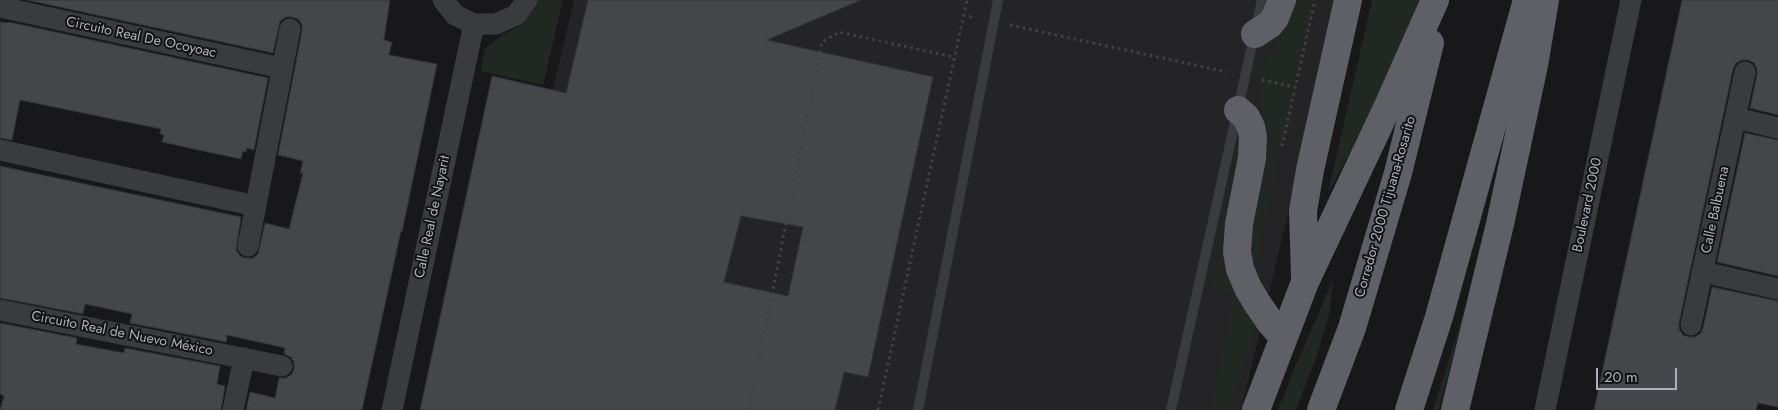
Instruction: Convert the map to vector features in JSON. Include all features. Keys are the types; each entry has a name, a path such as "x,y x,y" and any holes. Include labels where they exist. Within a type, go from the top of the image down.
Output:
{"highway":[{"path":"1255,34 1270,24 1275,18 1282,0"},
{"path":"1305,282 1303,211 1310,170 1348,0"},
{"path":"1256,410 1305,282 1435,0"},
{"name":"Corredor 2000 Tijuana-Rosarito","path":"1321,410 1352,328 1398,173 1441,0"},
{"path":"1409,410 1439,317 1527,0"},
{"path":"1455,410 1500,224 1534,66 1545,0"},
{"path":"1238,110 1246,117 1251,126 1253,136 1252,158 1239,224 1237,252 1240,269 1257,303 1270,322 1283,336"}],"street":[{"path":"443,0 455,15 474,24 496,24 516,15 527,0"},
{"name":"Boulevard 2000","path":"1545,410 1631,0"},
{"name":"Circuito Real De Ocoyoac","path":"0,8 282,68"},
{"name":"Calle Real de Nayarit","path":"392,410 474,24"},
{"path":"248,246 290,29"},
{"name":"Calle Balbuena","path":"1745,72 1703,272 1778,289"},
{"path":"1736,118 1778,128"},
{"path":"0,150 256,206"},
{"path":"1692,325 1703,272"},
{"name":"Circuito Real de Nuevo México","path":"0,310 282,366"},
{"path":"233,410 244,358"}],"lane":[{"path":"918,410 998,0"},
{"path":"1171,410 1262,0"}],"path":[{"path":"878,410 967,0"},
{"path":"963,15 1295,87"},
{"path":"749,410 822,42 839,32 954,57"}],"shaded area":[{"path":"538,0 563,0 543,85 481,71 485,49 501,36 521,25 536,6"},
{"path":"574,0 1339,0 1241,410 477,410"},
{"path":"1296,0 1315,0 1256,264 1248,248 1253,212 1271,138 1257,94 1262,68 1286,29"},
{"path":"1372,0 1421,0 1412,25 1358,138 1328,193"},
{"path":"1221,245 1223,262 1234,293 1212,288"},
{"path":"1333,280 1330,311 1317,355 1296,410 1278,410 1295,367"},
{"path":"1234,293 1249,314 1254,325 1253,335 1230,410 1210,410"},
{"path":"1467,302 1439,410 1433,410"}],"building":[{"path":"27,0 390,0 384,40 392,42 389,55 437,64 362,410 246,410 250,392 275,398 279,378 286,378 292,374 294,362 291,357 284,354 285,348 227,335 226,342 130,323 132,314 85,304 83,314 0,298 0,166 241,217 236,250 240,256 246,258 253,258 258,254 265,223 289,229 303,173 300,173 303,161 278,155 302,31 302,24 298,19 286,17 280,21 273,53"},
{"path":"588,0 861,0 767,40 933,77 868,377 844,372 835,410 420,410 492,76 566,93","holes":["741,216 803,227 788,296 724,282"]},
{"path":"1682,0 1778,0 1778,115 1750,108 1757,69 1754,63 1748,60 1736,63 1733,69 1679,329 1683,335 1689,337 1700,334 1712,287 1778,301 1778,407 1758,403 1756,410 1594,410"},
{"path":"0,22 9,22 268,78 254,150 247,148 246,152 243,151 241,159 203,151 162,142 164,135 160,134 161,129 20,100 12,140 0,138"},
{"path":"1745,133 1778,140 1778,276 1717,262"},
{"path":"0,323 77,338 76,344 124,353 125,348 220,366 217,384 225,386 221,410 0,410 4,396 0,394"}]}
